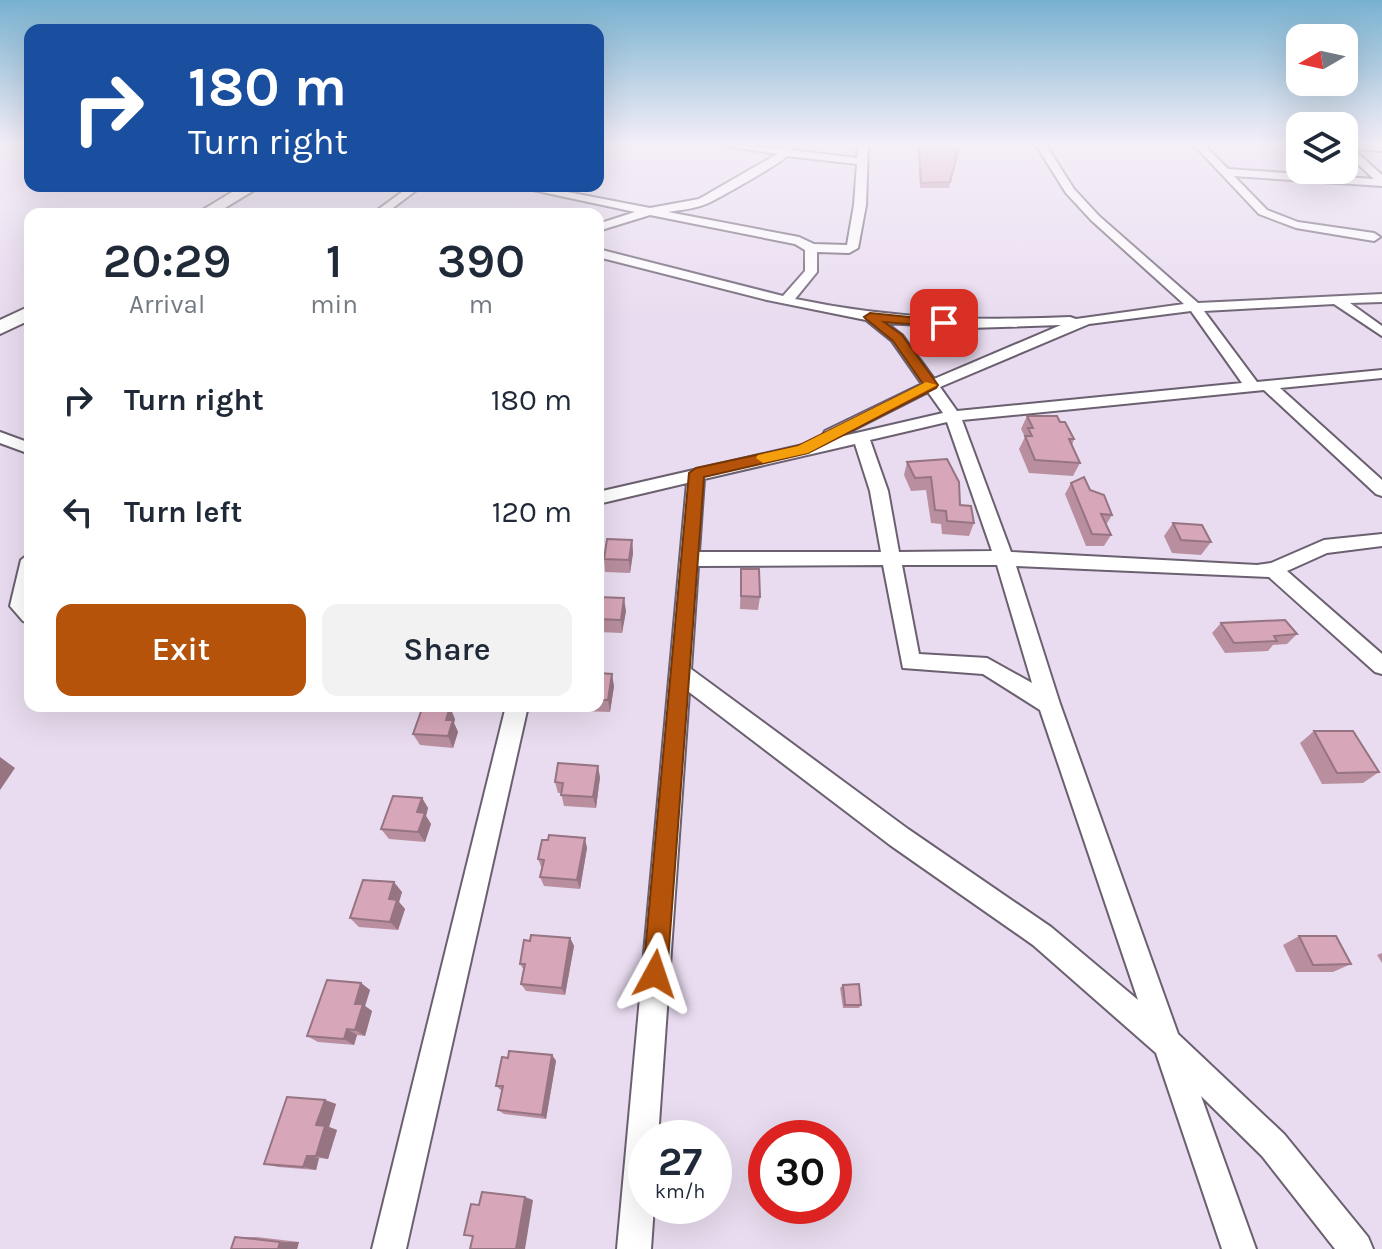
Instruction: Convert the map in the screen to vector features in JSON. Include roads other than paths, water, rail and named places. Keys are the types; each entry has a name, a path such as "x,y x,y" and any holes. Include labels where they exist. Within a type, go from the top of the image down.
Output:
{"street":[{"path":"599,203 799,241 811,248 852,248 860,203"},
{"path":"604,226 644,213 695,203"},
{"path":"1081,203 1195,307 1259,385 1382,490"},
{"path":"1255,203 1263,212 1280,221 1314,229 1378,235 1382,252"},
{"path":"786,301 811,272 811,248"},
{"path":"604,255 786,301 870,317 987,324 1086,320 1195,307 1382,298"},
{"path":"1335,299 1382,332"},
{"path":"0,328 24,315"},
{"path":"870,317 897,338 953,416 1023,612 1049,704 1239,1249"},
{"path":"803,450 931,385 1086,320"},
{"path":"604,496 953,416 1382,374"},
{"path":"861,436 879,491 910,662 987,666 1049,704"},
{"path":"0,437 24,447"},
{"path":"634,1249 696,473"},
{"path":"689,559 1002,558 1274,571 1326,547 1382,540"},
{"path":"1274,571 1382,666"},
{"path":"24,588 20,606 24,610"},
{"path":"680,673 899,837 1042,936 1169,1045 1273,1145 1356,1249"},
{"path":"389,1249 516,712"}]}
